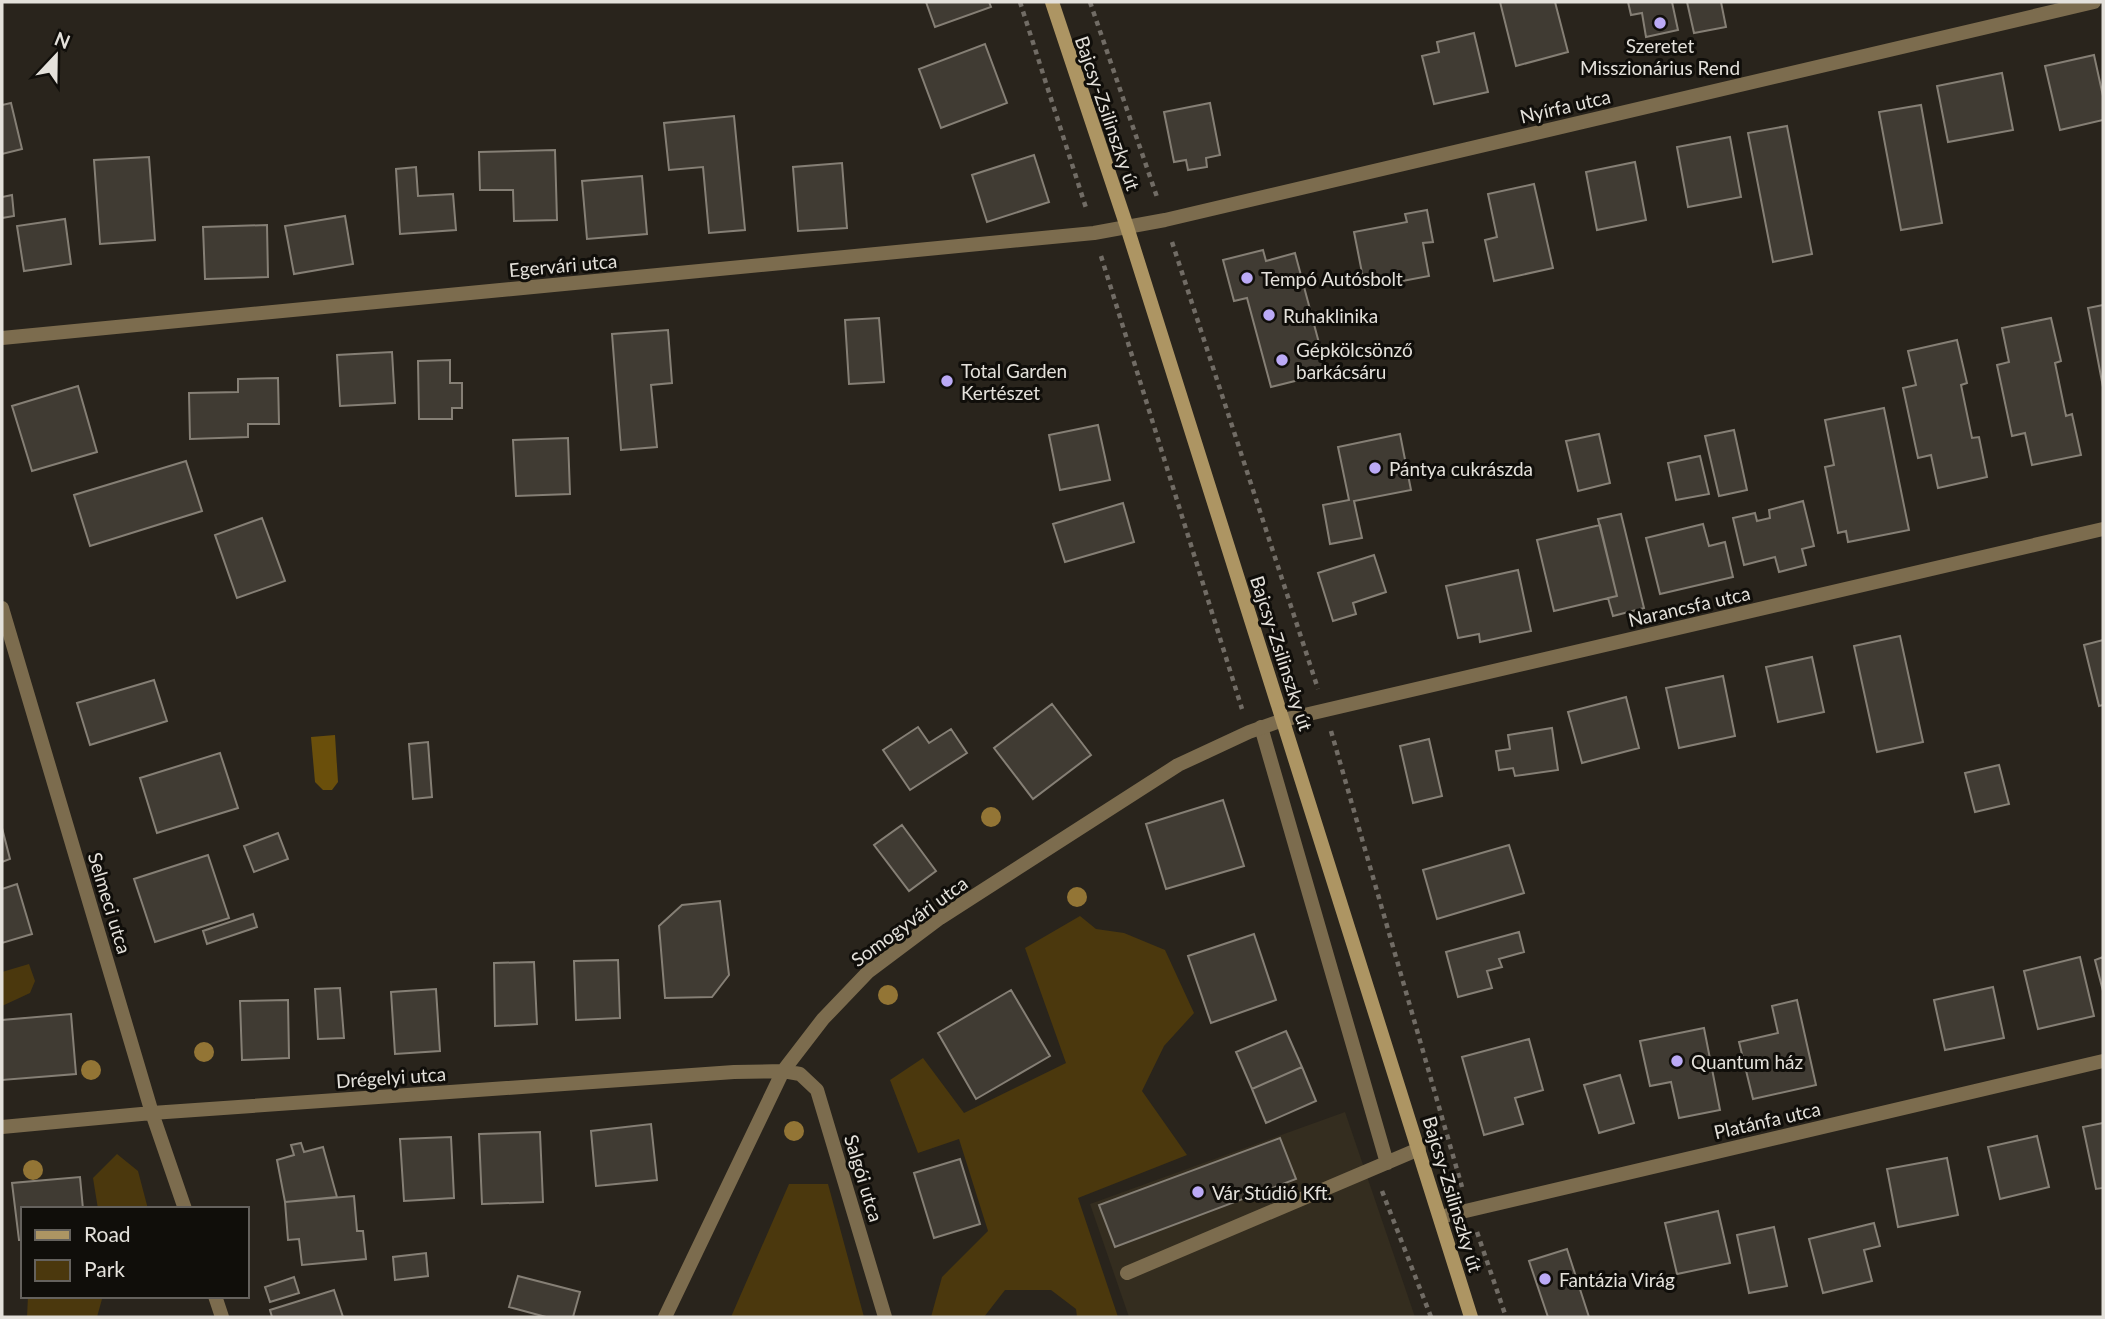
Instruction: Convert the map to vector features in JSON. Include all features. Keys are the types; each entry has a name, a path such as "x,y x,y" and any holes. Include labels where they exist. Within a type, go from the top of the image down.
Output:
{"main road":[{"name":"Bajcsy-Zsilinszky út","path":"1052,2 1127,227 1471,1317"}],"street":[{"name":"Nyírfa utca","path":"1127,227 2094,2"},
{"name":"Egervári utca","path":"2,338 1094,233 1127,227"},
{"name":"Narancsfa utca","path":"1283,720 2103,529"},
{"name":"Selmeci utca","path":"2,608 152,1113 184,1207"},
{"name":"Somogyvári utca","path":"665,1317 783,1071 823,1019 868,972 940,918 1178,765 1261,727 1283,720"},
{"path":"1261,727 1387,1163"},
{"name":"Platánfa utca","path":"1440,1217 2103,1061"},
{"name":"Drégelyi utca","path":"2,1126 152,1113 721,1073 783,1071"},
{"name":"Salgói utca","path":"783,1071 800,1074 817,1090 886,1317"},
{"path":"1127,1273 1419,1149"},
{"path":"216,1298 222,1317"}],"path":[{"path":"1020,2 1094,233"},
{"path":"1090,2 1165,220 1325,710 1469,1210 1506,1317"}],"shaded area":[{"path":"335,735 338,782 332,790 323,790 315,782 311,737"},
{"path":"1345,1112 1415,1317 1129,1317 1090,1204"}],"green space":[{"path":"1080,916 1096,929 1124,933 1165,950 1194,1013 1164,1046 1142,1091 1187,1155 1078,1198 1118,1317 1077,1317 1076,1309 1051,1290 1005,1290 984,1317 931,1317 942,1277 988,1231 959,1139 918,1153 890,1080 923,1058 964,1113 1066,1063 1025,948"},
{"path":"29,964 35,981 30,993 2,1006 2,972"},
{"path":"117,1154 138,1171 147,1207 98,1207 93,1178"},
{"path":"789,1184 828,1184 864,1317 731,1317"},
{"path":"28,1298 103,1298 97,1317 27,1317"}],"building":[{"path":"926,2 989,2 991,7 935,27"},
{"path":"1500,2 1555,2 1568,52 1516,66"},
{"name":"Szeretet Misszionárius Rend","path":"1628,2 1672,2 1678,30 1646,37 1642,13 1631,15"},
{"path":"1687,2 1721,2 1726,27 1694,33"},
{"path":"1474,33 1488,92 1434,104 1422,56 1439,52 1437,42"},
{"path":"985,44 1007,103 941,128 919,69"},
{"path":"2094,55 2103,96 2103,120 2060,130 2045,66"},
{"path":"2002,73 2013,130 1948,142 1937,86"},
{"path":"11,103 22,149 2,154 2,105"},
{"path":"1210,103 1220,155 1206,158 1207,167 1188,170 1186,160 1174,162 1164,112"},
{"path":"1921,105 1942,223 1901,230 1879,112"},
{"path":"734,116 745,230 709,233 703,167 669,170 664,123"},
{"path":"1787,126 1812,254 1773,262 1748,133"},
{"path":"1730,137 1741,197 1688,207 1677,147"},
{"path":"555,150 557,220 514,221 513,190 480,190 479,152"},
{"path":"1034,155 1049,202 987,222 972,175"},
{"path":"149,157 155,240 100,244 94,160"},
{"path":"1635,162 1646,220 1597,230 1586,172"},
{"path":"842,163 847,228 798,231 793,167"},
{"path":"416,167 418,196 453,194 456,230 400,234 396,169"},
{"path":"642,176 647,234 587,239 582,181"},
{"path":"1534,184 1553,268 1494,281 1485,240 1497,237 1488,194"},
{"path":"12,195 14,216 2,218 2,197"},
{"path":"1427,210 1433,242 1423,243 1429,276 1365,288 1354,232 1407,222 1405,214"},
{"path":"345,216 353,264 294,274 285,226"},
{"path":"65,219 71,264 24,271 17,226"},
{"path":"267,225 268,277 205,279 203,227"},
{"path":"1263,250 1266,261 1295,253 1327,373 1271,387 1247,298 1234,301 1223,260"},
{"path":"2103,305 2103,387 2088,308"},
{"path":"879,318 884,382 849,384 845,320"},
{"path":"2051,318 2061,361 2055,363 2066,416 2072,414 2081,455 2032,465 2025,433 2012,436 1997,365 2009,362 2002,328"},
{"path":"668,330 672,383 651,385 657,447 621,450 612,334"},
{"path":"1957,340 1967,383 1961,385 1972,438 1979,437 1987,477 1938,488 1931,455 1918,458 1903,388 1916,385 1908,351"},
{"path":"392,352 395,403 340,406 337,355"},
{"path":"450,360 450,383 462,383 462,408 452,408 452,419 419,419 418,361"},
{"path":"278,378 279,424 248,424 248,437 190,439 189,393 238,392 238,379"},
{"path":"78,386 97,452 32,471 12,406"},
{"path":"1884,408 1909,530 1848,542 1846,531 1838,533 1825,467 1834,465 1825,420"},
{"path":"1098,425 1110,480 1060,490 1049,435"},
{"path":"1734,430 1747,490 1719,496 1705,436"},
{"name":"Pántya cukrászda","path":"1400,434 1411,490 1354,501 1362,538 1330,544 1323,505 1349,500 1338,447"},
{"path":"1599,434 1610,483 1578,491 1566,441"},
{"path":"568,438 570,494 516,496 513,440"},
{"path":"1700,456 1709,494 1676,500 1668,463"},
{"path":"186,461 202,511 90,546 74,495"},
{"path":"1803,501 1814,546 1802,549 1806,565 1779,572 1775,557 1744,565 1733,518 1755,513 1757,521 1770,518 1769,510"},
{"path":"1123,503 1134,542 1065,562 1053,524"},
{"path":"1621,514 1644,608 1613,616 1608,598 1617,596 1598,519"},
{"path":"262,518 285,581 237,598 215,535"},
{"path":"1703,524 1709,546 1725,542 1733,577 1660,594 1646,538"},
{"path":"1600,525 1617,596 1554,611 1537,540"},
{"path":"1374,555 1386,592 1353,603 1356,614 1333,621 1318,573"},
{"path":"1518,570 1531,631 1480,642 1479,634 1458,638 1446,586"},
{"path":"1900,636 1923,742 1877,752 1854,646"},
{"path":"2103,640 2103,705 2099,706 2084,645"},
{"path":"1812,657 1824,712 1778,722 1766,667"},
{"path":"1723,676 1735,736 1679,748 1666,688"},
{"path":"154,680 167,721 90,745 77,703"},
{"path":"1626,697 1639,748 1582,763 1568,712"},
{"path":"1052,704 1091,755 1033,799 994,748"},
{"path":"918,727 929,743 951,729 967,753 910,790 883,750"},
{"path":"1552,728 1558,770 1515,776 1513,768 1499,770 1496,751 1510,749 1508,735"},
{"path":"1429,739 1442,796 1413,803 1400,746"},
{"path":"428,742 432,797 413,799 409,744"},
{"path":"220,753 238,808 157,833 140,778"},
{"path":"1999,765 2009,804 1975,812 1965,773"},
{"path":"1223,800 1244,866 1166,889 1146,824"},
{"path":"902,825 936,871 909,891 874,845"},
{"path":"2,828 10,859 2,862"},
{"path":"278,833 288,859 254,872 244,846"},
{"path":"1509,845 1524,893 1437,919 1423,870"},
{"path":"208,855 229,918 155,942 134,879"},
{"path":"17,884 32,934 2,943 2,889"},
{"path":"720,901 729,975 712,997 665,998 659,926 682,905"},
{"path":"253,914 257,927 207,944 203,931"},
{"path":"1519,932 1524,952 1499,959 1502,967 1487,971 1492,988 1458,997 1446,952"},
{"path":"1254,934 1276,1000 1211,1023 1188,956"},
{"path":"2080,957 2094,1016 2038,1029 2024,971"},
{"path":"2103,957 2103,991 2095,960"},
{"path":"618,960 620,1018 576,1020 574,961"},
{"path":"534,962 537,1024 495,1026 494,963"},
{"path":"1993,987 2004,1038 1945,1050 1934,1000"},
{"path":"340,988 344,1038 318,1039 315,989"},
{"path":"436,989 440,1051 395,1054 391,992"},
{"path":"1011,990 1050,1056 976,1099 938,1033"},
{"path":"288,1000 289,1058 242,1060 240,1001"},
{"path":"1797,1000 1816,1085 1753,1099 1739,1042 1778,1033 1772,1006"},
{"path":"71,1014 76,1074 2,1080 2,1020"},
{"name":"Quantum ház","path":"1704,1028 1720,1110 1679,1118 1671,1082 1650,1086 1640,1041"},
{"path":"1286,1031 1302,1067 1252,1089 1236,1052"},
{"path":"1529,1039 1543,1090 1515,1098 1523,1124 1484,1135 1462,1057"},
{"path":"1302,1067 1316,1101 1266,1123 1252,1089"},
{"path":"1620,1075 1634,1123 1599,1133 1584,1085"},
{"path":"2103,1123 2103,1188 2096,1189 2083,1127"},
{"path":"651,1124 657,1180 596,1186 591,1131"},
{"path":"540,1132 543,1202 482,1204 479,1134"},
{"path":"2037,1136 2049,1187 2000,1199 1988,1147"},
{"path":"451,1137 454,1198 404,1201 400,1139"},
{"name":"Vár Stúdió Kft.","path":"1280,1138 1296,1179 1115,1247 1099,1205"},
{"path":"301,1143 304,1152 323,1147 337,1197 285,1202 277,1160 294,1155 291,1145"},
{"path":"1947,1158 1958,1215 1898,1227 1887,1169"},
{"path":"960,1159 980,1224 934,1238 914,1173"},
{"path":"80,1177 83,1207 21,1207 19,1240 12,1183"},
{"path":"354,1196 357,1231 363,1231 366,1259 302,1265 299,1239 288,1240 285,1202"},
{"path":"1718,1211 1730,1263 1677,1274 1665,1223"},
{"path":"1874,1223 1880,1246 1864,1250 1872,1281 1823,1293 1809,1239"},
{"path":"1774,1227 1787,1286 1749,1293 1737,1235"},
{"path":"1567,1249 1589,1317 1548,1317 1529,1261"},
{"path":"426,1253 428,1276 395,1280 393,1257"},
{"path":"518,1276 580,1292 573,1317 546,1317 509,1307"},
{"path":"294,1277 299,1293 270,1302 265,1287"},
{"path":"334,1290 343,1317 272,1317 270,1310"}],"place":[{"name":"Szeretet Misszionárius Rend","path":"1660,23"},
{"name":"Tempó Autósbolt","path":"1247,278"},
{"name":"Ruhaklinika","path":"1269,315"},
{"name":"Gépkölcsönző barkácsáru","path":"1282,360"},
{"name":"Total Garden Kertészet","path":"947,381"},
{"name":"Pántya cukrászda","path":"1375,468"},
{"name":"Quantum ház","path":"1677,1061"},
{"name":"Vár Stúdió Kft.","path":"1198,1192"},
{"name":"Fantázia Virág","path":"1545,1279"}]}
